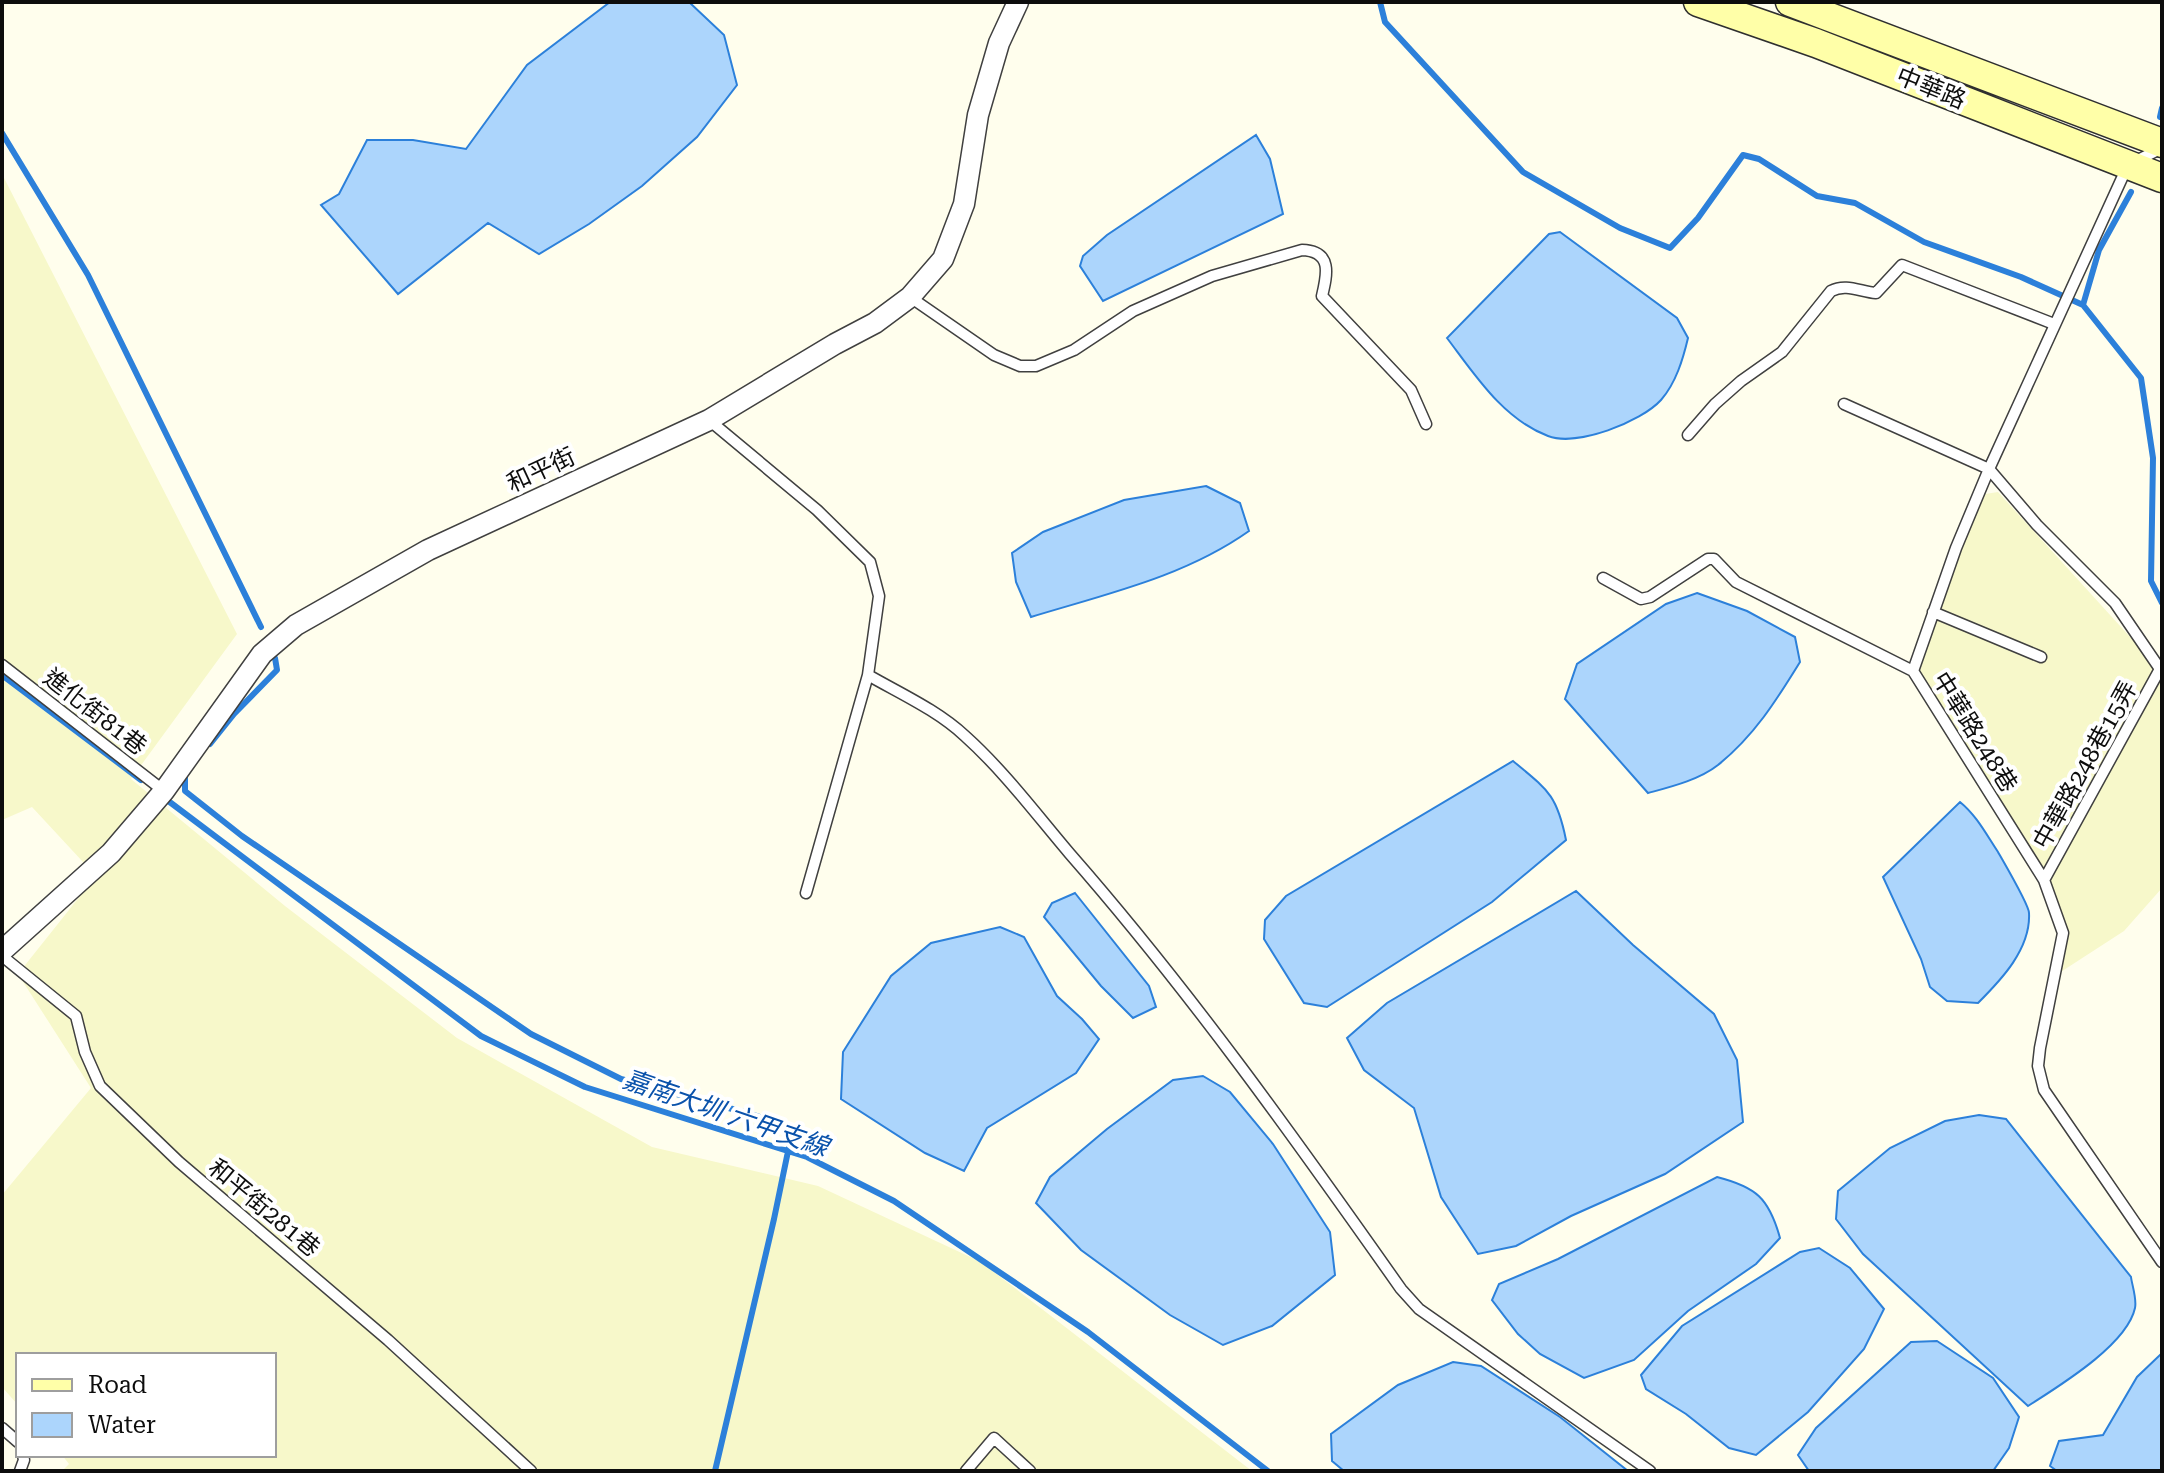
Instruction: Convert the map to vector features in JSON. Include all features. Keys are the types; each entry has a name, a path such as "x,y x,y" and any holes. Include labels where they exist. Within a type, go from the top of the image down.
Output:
{"street":[{"name":"和平街","path":"2,953 111,853 164,791 262,654 296,625 428,550 709,420 875,323 910,297 943,259 964,204 978,115 999,43 1018,2"},
{"name":"中華路","path":"1698,2 1816,43 2162,178"},
{"name":"中華路","path":"1790,2 2162,145"}],"lane":[{"path":"2128,165 2162,145"},
{"name":"中華路248巷","path":"2128,165 1989,469 1956,548 1913,671 2044,880 2063,933 2040,1048 2038,1066 2044,1090 2162,1262"},
{"path":"910,297 994,355 1020,366 1036,366 1074,350 1133,311 1212,276 1311,250 1325,260 1328,271 1322,296 1411,390 1426,424"},
{"path":"1688,435 1715,404 1741,381 1782,352 1831,291 1838,287 1851,287 1860,292 1876,293 1902,265 2054,324"},
{"path":"1844,404 1989,469 2037,525 2115,603 2160,669"},
{"path":"709,420 817,510 870,562 879,596 868,675 806,893"},
{"path":"1603,578 1641,599 1650,597 1708,559 1714,559 1736,582 1913,671"},
{"path":"1933,612 2041,657"},
{"name":"進化街81巷","path":"2,665 164,791"},
{"name":"中華路248巷15弄","path":"2044,880 2160,669"},
{"path":"868,675 933,711 964,735 1006,778 1125,915 1225,1046 1401,1289 1419,1309 1650,1471"},
{"name":"和平街281巷","path":"2,953 76,1016 85,1052 100,1086 111,1097 179,1162 388,1340 531,1471"},
{"path":"966,1471 994,1438 1030,1471"}],"green space":[{"path":"2,174 237,634 131,779 285,906 457,1038 652,1147 818,1186 981,1262 1252,1471 62,1471 69,1464 64,1457 276,1457 276,1353 16,1353 16,1403 2,1387 2,1195 91,1088 18,974 96,876 32,807 2,820"},
{"path":"1998,492 2162,672 2162,888 2124,931 2053,977 2063,933 2044,880 1913,671 1979,495"}],"water":[{"path":"610,2 689,2 724,35 737,85 697,137 642,186 589,224 539,254 488,223 398,294 321,205 339,194 367,140 413,140 466,149 527,65"},
{"path":"1256,135 1270,159 1283,214 1103,301 1080,266 1083,256 1107,235"},
{"path":"1560,232 1677,318 1688,338 1675,378 1652,408 1608,430 1560,439 1517,419 1479,381 1447,338 1549,234"},
{"path":"1206,486 1240,503 1249,531 1198,561 1171,572 1031,617 1016,582 1012,553 1043,532 1124,500"},
{"path":"1697,593 1747,611 1795,637 1800,662 1773,704 1731,754 1693,779 1648,793 1565,699 1577,664 1666,604"},
{"path":"1513,761 1549,794 1559,813 1566,840 1492,902 1327,1007 1304,1003 1264,939 1265,920 1286,896"},
{"path":"1960,802 1976,819 1998,852 2029,913 2020,951 2005,974 1978,1003 1947,1001 1930,987 1921,959 1883,877"},
{"path":"1576,891 1714,1014 1737,1060 1743,1122 1665,1174 1571,1216 1516,1246 1478,1254 1441,1197 1414,1108 1364,1070 1347,1038 1387,1003"},
{"path":"1075,893 1149,986 1156,1007 1133,1018 1101,986 1044,917 1052,903"},
{"path":"1000,927 1024,937 1057,996 1099,1039 1076,1073 987,1128 964,1171 925,1153 841,1099 843,1052 891,976 931,943"},
{"path":"1203,1076 1230,1092 1273,1144 1330,1232 1335,1275 1272,1326 1223,1345 1170,1315 1081,1250 1036,1203 1050,1177 1107,1129 1173,1080"},
{"path":"1979,1115 2006,1119 2131,1277 2135,1296 2135,1308 2129,1322 2106,1350 2028,1406 1863,1254 1836,1219 1838,1191 1890,1148 1945,1121"},
{"path":"1717,1177 1742,1185 1759,1196 1771,1213 1780,1238 1756,1264 1688,1311 1634,1360 1584,1378 1540,1354 1518,1334 1492,1300 1499,1284 1558,1259"},
{"path":"1819,1248 1850,1268 1884,1309 1864,1349 1808,1412 1756,1455 1729,1448 1686,1414 1646,1389 1641,1375 1682,1326 1800,1252"},
{"path":"1937,1341 1993,1378 2019,1417 2009,1448 1993,1471 1809,1471 1798,1455 1816,1428 1911,1342"},
{"path":"2162,1353 2162,1471 2057,1471 2050,1466 2059,1441 2103,1435 2137,1377"},
{"path":"1453,1362 1481,1366 1560,1417 1628,1471 1344,1471 1332,1461 1331,1434 1398,1385"}],"waterway":[{"path":"1380,2 1385,22 1523,172 1620,228 1670,248 1698,218 1743,155 1759,159 1817,196 1855,203 1924,242 2021,277 2083,305"},
{"path":"2160,117 2162,108"},
{"path":"2,133 88,275 261,627"},
{"path":"2131,192 2099,250 2083,305 2141,378 2153,458 2151,581 2162,603"},
{"path":"210,744 277,670 275,658"},
{"name":"嘉南大圳 六甲支線","path":"2,675 141,780"},
{"path":"185,774 185,791 242,836 531,1034 621,1079 751,1114 784,1125 792,1132 715,1471"},
{"name":"嘉南大圳 六甲支線","path":"167,800 481,1036 585,1087 807,1157 894,1201 1088,1332 1268,1471"}]}
